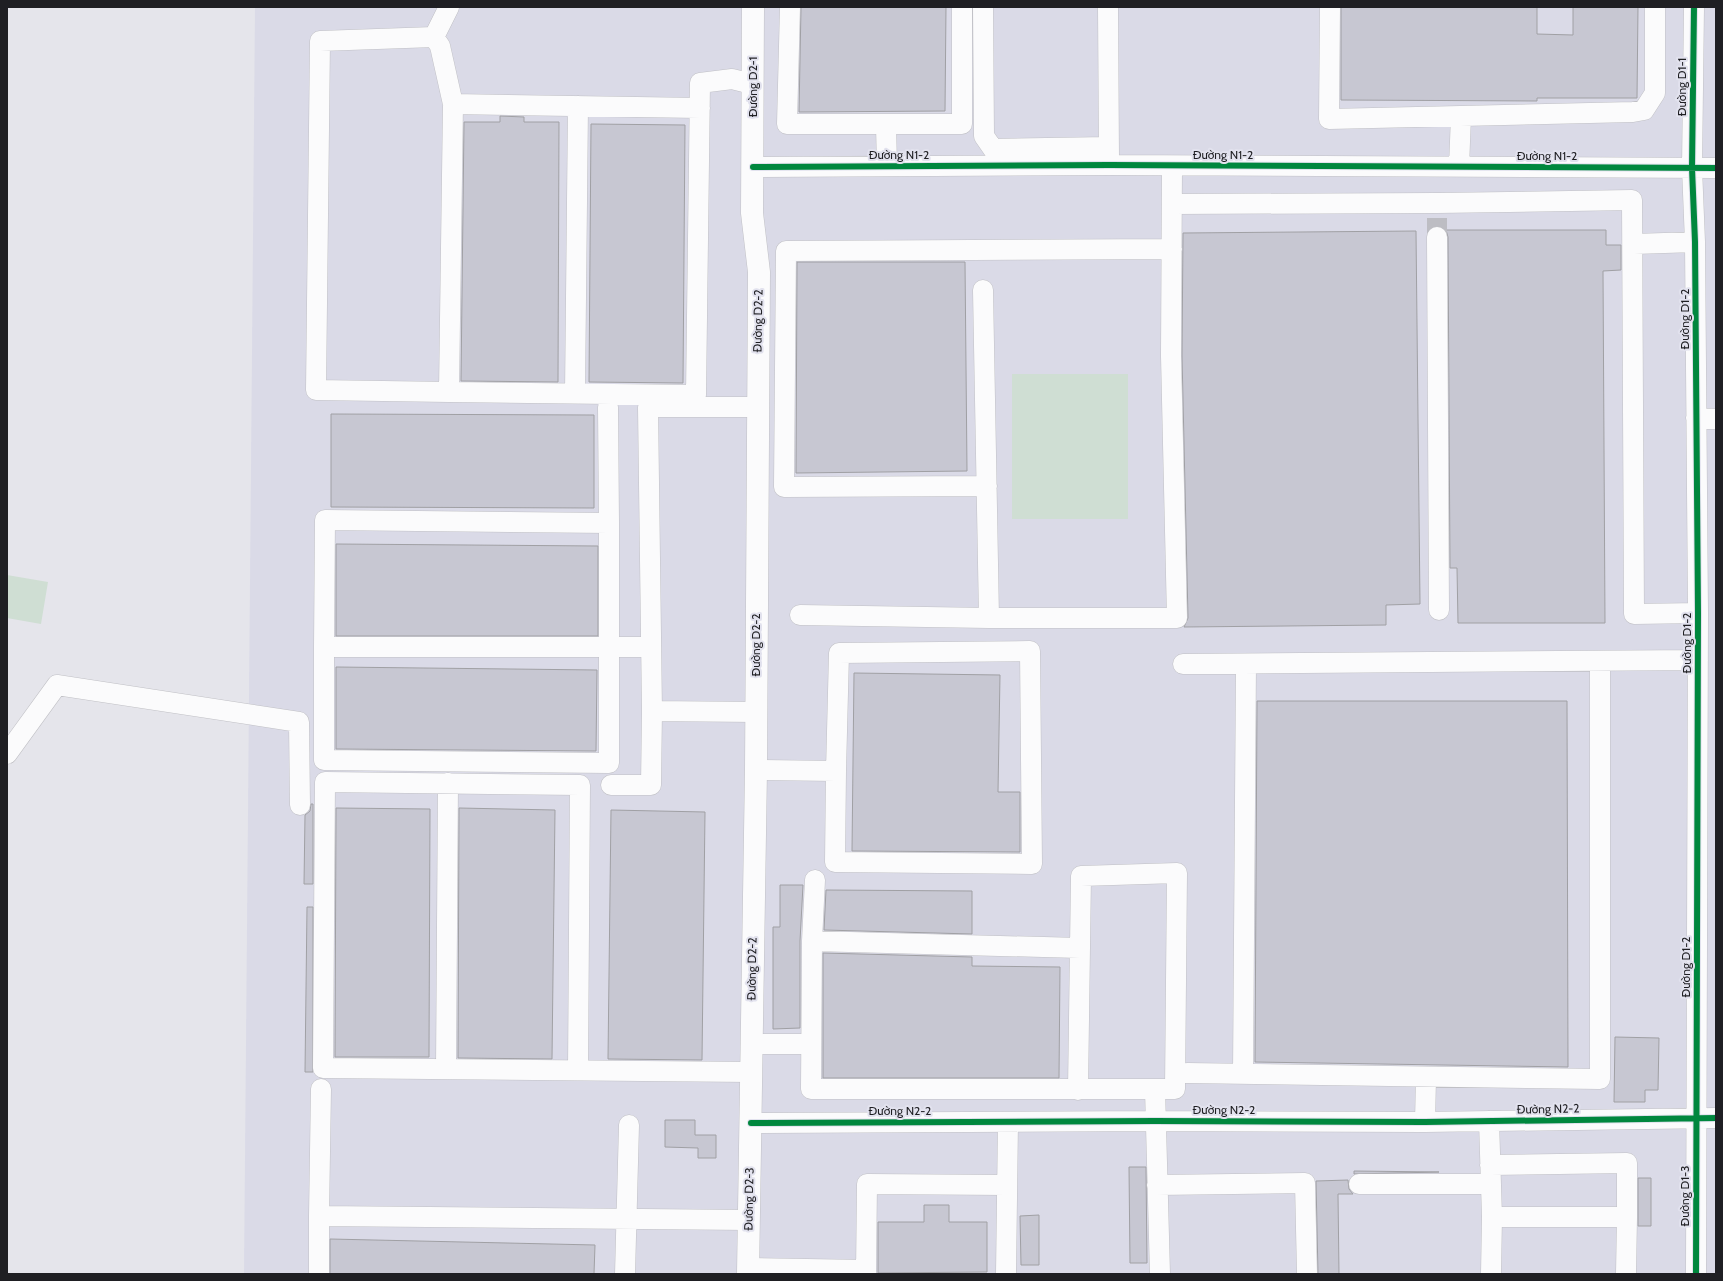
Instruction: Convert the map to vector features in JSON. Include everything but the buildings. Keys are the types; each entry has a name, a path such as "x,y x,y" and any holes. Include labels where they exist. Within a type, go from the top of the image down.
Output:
{"main road":[{"name":"Đường D2-1","path":"753,7 753,167"},
{"name":"Đường D2-2","path":"751,1123 750,1072 756,770 759,272 752,213 753,167"},
{"name":"Đường D2-3","path":"748,1271 751,1123"}],"street":[{"path":"434,37 449,7"},
{"path":"790,7 787,124 886,125 962,124 962,7"},
{"path":"983,7 984,136 993,149 1109,156 1108,7"},
{"path":"1330,7 1329,119 1633,112 1644,110 1656,93 1655,7"},
{"name":"Đường D1-1","path":"1692,168 1694,7"},
{"path":"434,37 440,46 453,104 449,392"},
{"path":"434,37 320,41 316,390 696,395 700,83 732,79 752,84"},
{"path":"453,104 700,108"},
{"path":"575,394 578,106"},
{"path":"1459,167 1461,116"},
{"path":"886,125 887,166"},
{"name":"Đường N1-2","path":"753,167 887,166 1109,156 1172,166 1716,168"},
{"path":"800,615 989,618 1177,618 1171,356 1172,166"},
{"name":"Đường D1-2","path":"1692,168 1695,242 1698,660 1706,1118"},
{"path":"1172,204 1437,219 1632,200 1634,244 1634,614 1698,613"},
{"path":"1437,219 1439,610"},
{"path":"1634,244 1695,242"},
{"path":"987,486 784,487 786,251 1172,249"},
{"path":"983,290 989,618"},
{"path":"608,407 609,523 610,647 609,763 324,760 325,520 609,523"},
{"path":"611,785 651,785 652,711 648,407 757,407"},
{"path":"1696,418 1716,419"},
{"path":"324,647 651,647"},
{"path":"1030,651 1032,864 835,862 836,771 839,652 1030,651"},
{"path":"1183,664 1600,662 1698,660"},
{"path":"1187,1073 1426,1078 1600,1079 1600,662"},
{"path":"1243,1074 1246,664"},
{"path":"7,754 57,685 299,722 300,805"},
{"path":"652,711 756,712"},
{"path":"756,770 836,771"},
{"path":"578,1070 580,785 325,782 322,1068 750,1072"},
{"path":"446,1069 448,783"},
{"path":"815,880 812,941 811,1089 1078,1090 1175,1089 1177,873 1081,876 1078,1090"},
{"path":"812,941 1080,948"},
{"path":"751,1044 811,1044"},
{"path":"1425,1122 1426,1078"},
{"path":"319,1274 321,1089"},
{"path":"1155,1089 1160,1274"},
{"name":"Đường N2-2","path":"751,1123 1155,1121 1425,1122 1706,1118"},
{"name":"Đường D1-3","path":"1696,1274 1706,1118"},
{"path":"1489,1121 1492,1217 1491,1274"},
{"path":"1006,1274 1008,1122"},
{"path":"625,1274 629,1125"},
{"path":"1359,1184 1627,1163 1626,1274"},
{"path":"1157,1185 1305,1183 1307,1274"},
{"path":"748,1271 866,1272 867,1184 1007,1185"},
{"path":"320,1216 749,1220"},
{"path":"1492,1217 1627,1217"}],"shaded area":[{"path":"255,7 1716,7 1716,1274 244,1274"},
{"path":"1012,374 1128,374 1128,519 1012,519"},
{"path":"7,575 48,582 41,624 7,618"}],"tunnel":[{"path":"1437,218 1437,237"}],"cycle path":[{"path":"1694,7 1692,168 1695,242 1698,613 1696,1274"},
{"path":"753,167 1109,165 1716,168"},
{"path":"751,1123 1155,1121 1425,1122 1716,1118"}]}
